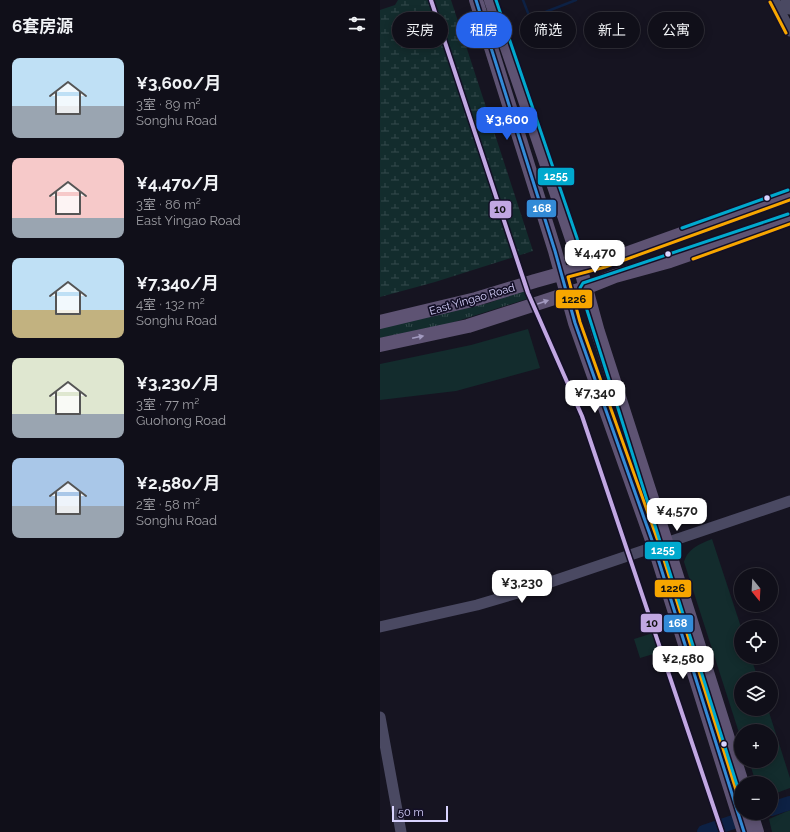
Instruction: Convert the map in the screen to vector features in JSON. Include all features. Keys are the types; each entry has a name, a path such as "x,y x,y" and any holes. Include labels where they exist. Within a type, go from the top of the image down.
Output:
{"main road":[{"path":"476,0 562,274 575,323 660,544 740,776"},
{"path":"491,0 570,233 585,288 637,456 660,544 736,807 750,826"},
{"name":"East Yingao Road","path":"380,322 476,300 535,281 603,262 790,195"},
{"name":"East Yingao Road","path":"380,344 468,326 585,288 614,276 670,261 790,219"}],"street":[{"path":"774,0 790,31"},
{"path":"786,0 790,9"},
{"path":"380,627 477,605 521,592 790,500"},
{"path":"380,717 401,832"}],"green space":[{"path":"398,0 451,0 456,15 456,48 467,48 533,251 435,282 380,297 380,10 395,5"},
{"path":"530,288 533,297 448,324 380,338 380,329 385,327 489,303"},
{"path":"528,329 540,368 456,391 380,400 380,364 471,345"},
{"path":"712,539 734,606 734,612 736,612 739,620 734,620 734,664 753,664 756,672 734,672 734,716 770,716 773,724 736,724 684,562 688,553 699,545"},
{"path":"653,633 660,652 640,658 634,639"},
{"path":"778,740 790,778 790,788 778,792 778,776 754,776 751,768 778,768"},
{"path":"790,810 790,832 772,832 769,820 778,820 778,815"}],"waterway":[{"path":"523,0 530,18 576,0"},
{"path":"778,807 790,803"},
{"path":"704,832 739,820"}],"transit line":[{"name":"10","path":"431,0 528,293 582,416 722,832"},
{"name":"168","path":"476,0 555,251 575,323 654,546 744,832"},
{"name":"1255","path":"496,0 577,238 583,262 618,251"},
{"name":"1226","path":"770,2 786,33"},
{"name":"1255","path":"682,228 788,190"},
{"name":"1226","path":"734,784 659,544 580,322 568,277 605,267 790,200"},
{"name":"1255","path":"734,776 580,288 583,283 788,214"},
{"name":"1226","path":"693,259 790,224"}]}
